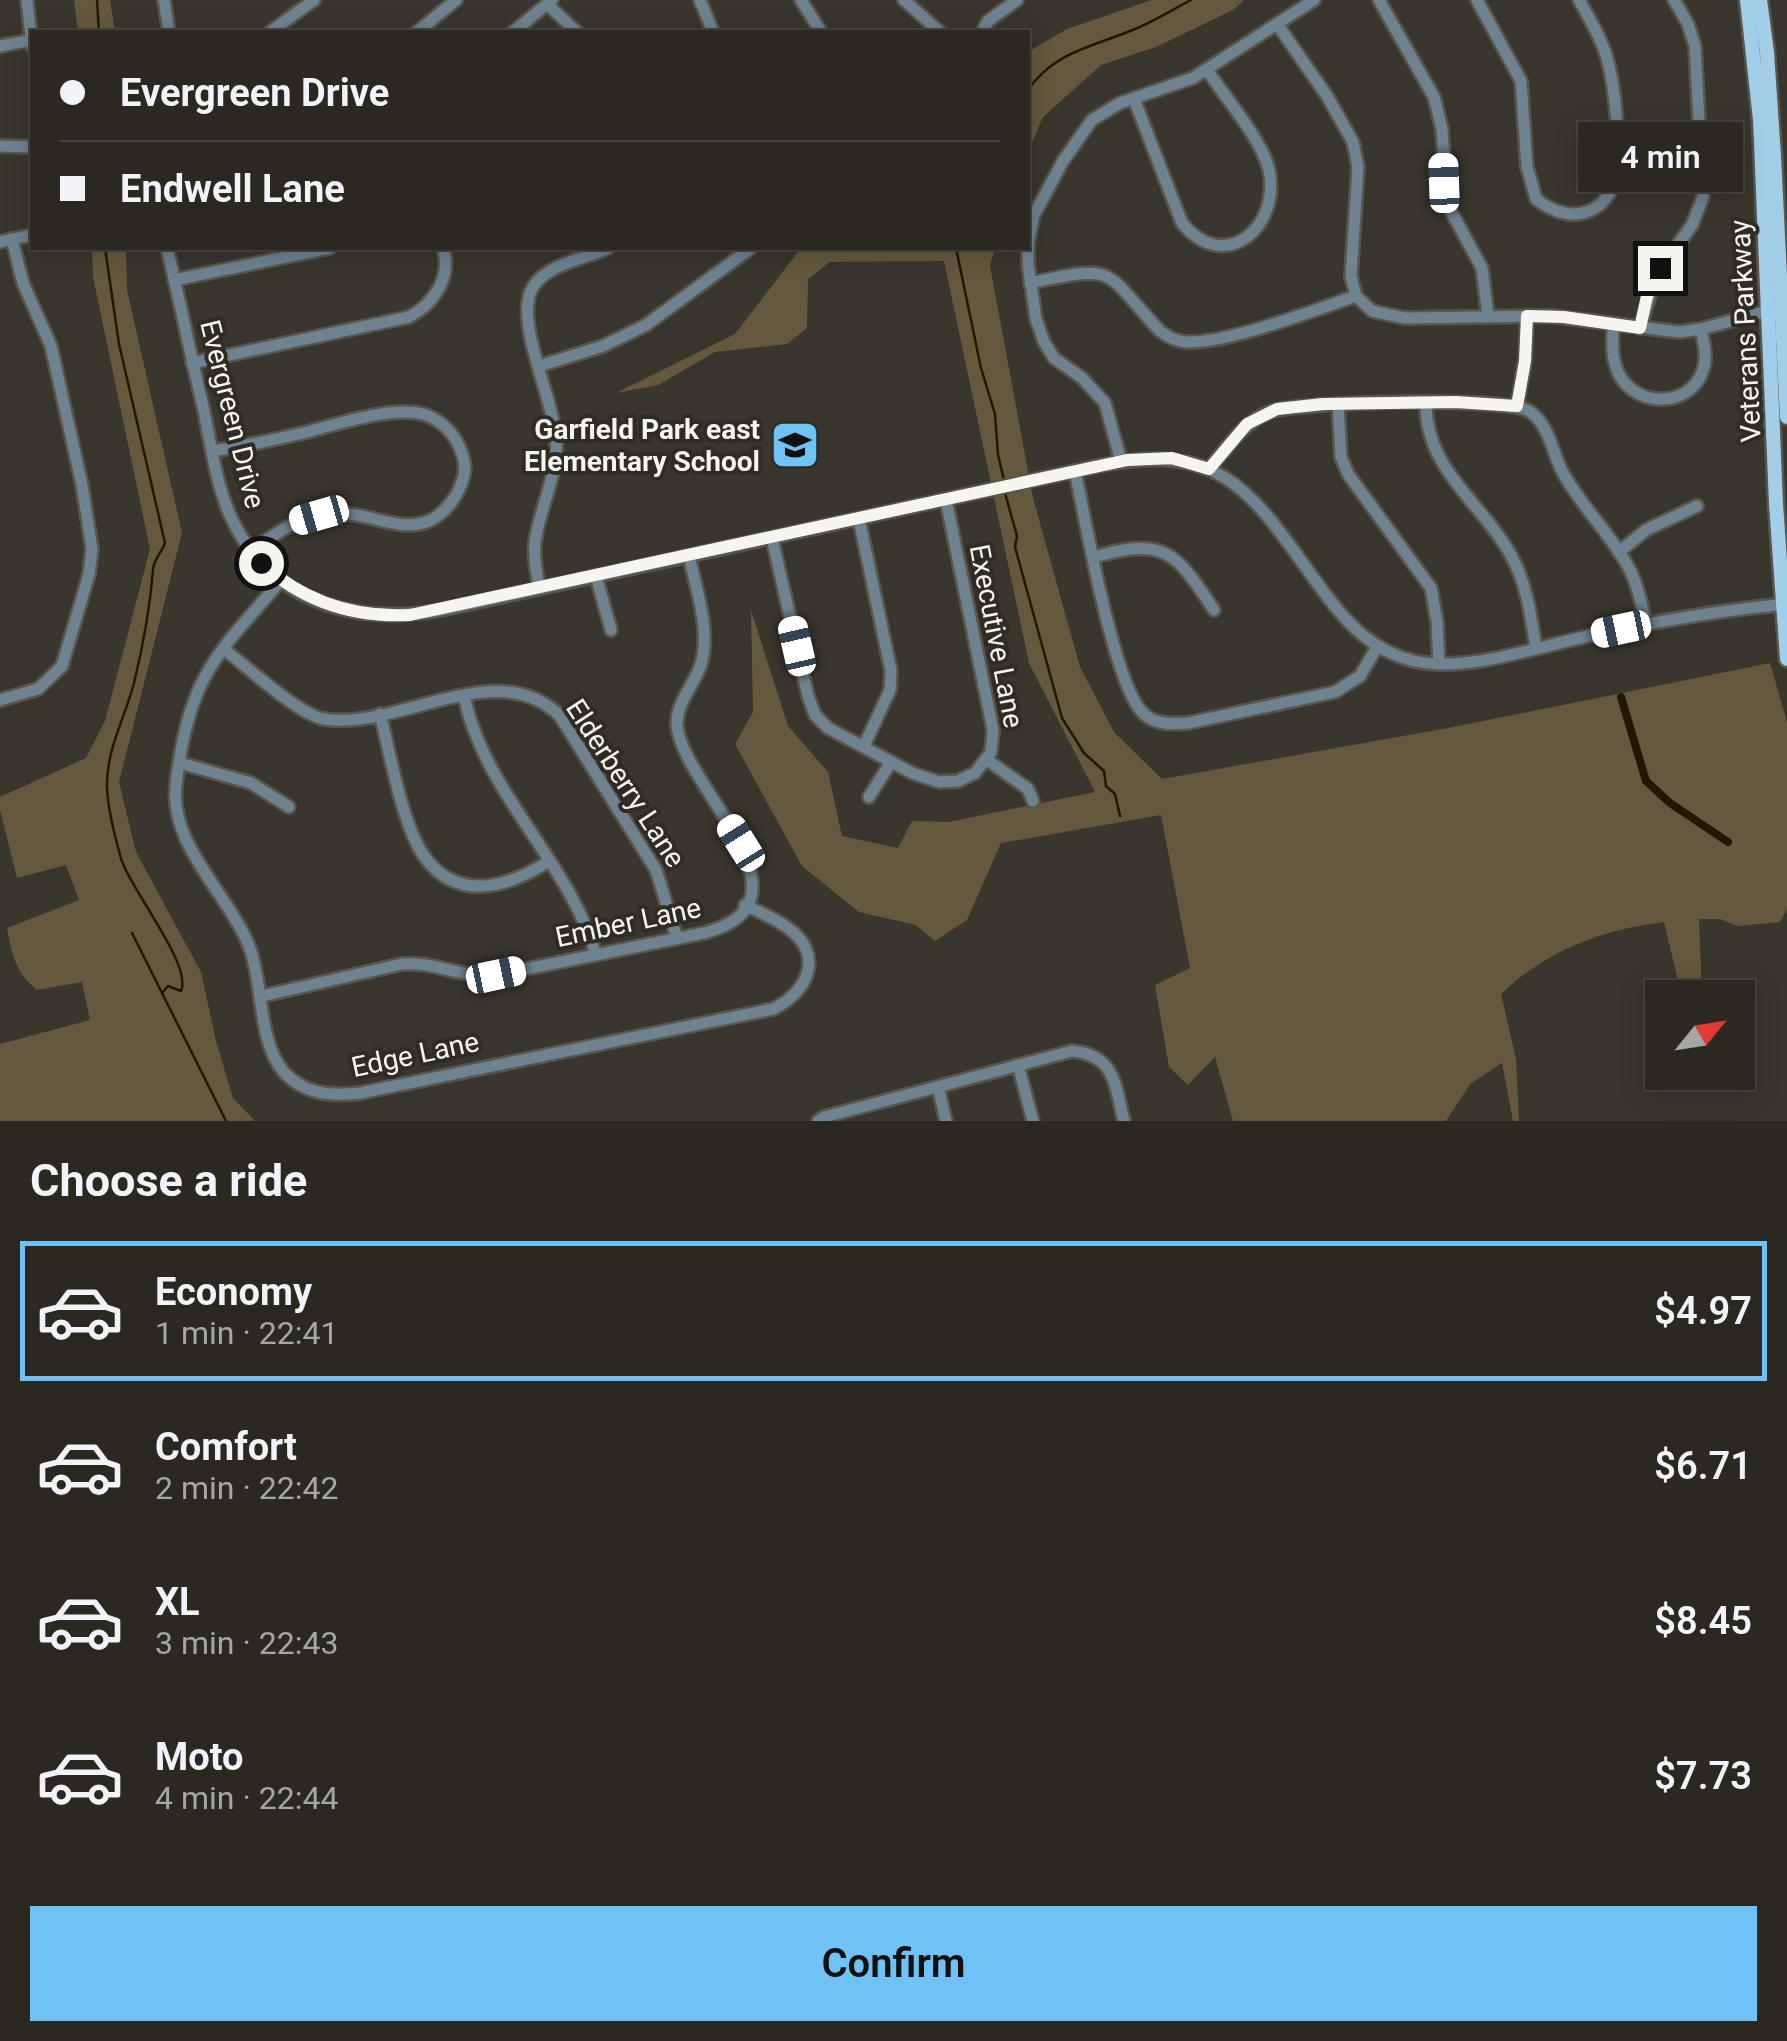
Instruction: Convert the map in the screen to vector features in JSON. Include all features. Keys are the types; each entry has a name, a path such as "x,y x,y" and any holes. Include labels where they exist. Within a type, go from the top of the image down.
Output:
{"main road":[{"name":"Veterans Parkway","path":"1747,0 1777,255"},
{"name":"Veterans Parkway","path":"1760,0 1768,52 1777,255 1787,659"},
{"name":"Veterans Parkway","path":"1776,309 1787,417"}],"street":[{"path":"27,0 30,30"},
{"path":"164,0 169,30"},
{"path":"273,30 314,0"},
{"path":"420,30 456,0"},
{"path":"700,0 712,30"},
{"path":"801,0 820,30"},
{"path":"904,0 938,30"},
{"path":"983,30 988,21 1016,0"},
{"path":"1030,232 1054,177 1092,120 1110,107 1207,70 1314,0"},
{"path":"1379,0 1434,97 1440,119 1447,204 1455,224 1478,258 1487,287 1488,316"},
{"path":"1476,0 1521,81 1528,167 1536,199 1558,212 1576,214 1594,208 1608,196 1617,162 1608,60 1579,0"},
{"path":"1640,328 1654,277 1692,225 1703,198 1695,46 1674,0"},
{"path":"515,30 550,2 575,30"},
{"path":"1278,24 1353,142 1358,167 1351,265 1356,296 1372,311 1393,317 1527,316 1679,332 1776,309"},
{"path":"0,46 30,43"},
{"path":"1134,98 1182,223 1189,232 1208,242 1238,243 1255,232 1266,215 1268,168 1207,70"},
{"path":"0,146 30,147"},
{"path":"0,700 38,689 62,666 90,574 92,549 51,346 6,241"},
{"name":"Evergreen Drive","path":"168,250 228,512 251,551 281,580 338,609 380,616 425,613 1121,461 1172,458 1209,469 1248,492 1343,618 1377,647 1412,661 1466,662 1705,612 1786,604"},
{"path":"174,280 320,250"},
{"path":"192,363 409,317 424,308 441,285 446,266 443,250"},
{"path":"539,588 536,538 557,458 556,433 527,310 535,285 557,267 603,250"},
{"path":"540,366 603,346 646,324 747,250"},
{"path":"1028,250 1030,283 1044,342 1054,358 1082,378 1105,403 1121,461"},
{"path":"1030,283 1102,273 1119,283 1160,331 1186,342 1241,332 1356,296"},
{"path":"1517,406 1527,316"},
{"path":"1613,324 1614,360 1620,376 1639,395 1657,400 1676,399 1698,380 1705,354 1701,329"},
{"path":"1209,469 1239,432 1266,413 1293,406 1480,402 1517,406 1530,412 1544,427 1574,491 1618,552 1642,599 1646,624"},
{"path":"1426,403 1428,431 1435,452 1504,543 1520,574 1536,648"},
{"path":"1338,404 1342,457 1348,474 1431,588 1438,664"},
{"path":"213,451 350,422 414,413 439,422 452,434 461,451 465,469 456,496 429,521 405,524 347,514 319,515 280,530 251,551"},
{"path":"1076,471 1126,683 1140,711 1156,721 1198,721 1335,692 1360,676 1377,647"},
{"name":"Executive Lane","path":"772,538 815,715 828,728 892,762 930,780 949,782 975,773 986,760 993,740 946,500"},
{"path":"1618,552 1646,530 1696,506"},
{"path":"859,519 892,672 890,690 864,746"},
{"path":"1094,558 1136,548 1164,551 1186,571 1214,610"},
{"path":"689,556 704,650 697,674 680,706 678,729 684,751 741,843 753,874 745,905"},
{"path":"596,576 611,630"},
{"name":"Edge Lane","path":"281,580 207,672 180,762 176,803 182,826 253,955 272,1051 282,1070 298,1084 317,1093 360,1093 774,1008 790,1000 810,971 800,940 785,926 745,905"},
{"name":"Elderberry Lane","path":"224,650 313,716 346,720 488,692 519,693 546,704 560,716 656,870 677,938"},
{"path":"464,696 471,726 486,758 583,921 596,955"},
{"path":"380,714 414,834 429,862 455,880 487,887 516,881 549,861"},
{"path":"986,760 1028,789 1033,800"},
{"path":"180,762 251,783 289,808"},
{"path":"870,797 892,762"},
{"name":"Ember Lane","path":"262,996 402,964 424,963 475,977 596,955 724,926 745,905"},
{"path":"818,1121 856,1115 938,1087 1072,1050 1091,1052 1108,1066 1124,1121"},
{"path":"1018,1065 1033,1121"},
{"path":"938,1087 946,1121"}],"shaded area":[{"path":"74,0 110,0 115,30 78,30"},
{"path":"1152,0 1244,0 1233,10 1156,47 1101,65 1043,117 1030,147 1030,51 1067,29"},
{"path":"92,250 126,250 127,290 182,533 119,782 136,852 201,972 233,1098 255,1121 0,1121 0,1044 90,1020 82,982 37,990 16,962 7,928 79,900 66,865 17,878 0,797 86,758 105,721 150,549 93,277"},
{"path":"799,250 994,250 990,266 1033,498 1080,667 1114,732 1162,779 1448,728 1770,663 1787,722 1787,909 1780,922 1738,926 1720,919 1699,919 1701,980 1678,980 1664,922 1619,930 1576,944 1518,979 1501,994 1516,1059 1519,1121 1513,1121 1502,1063 1470,1084 1446,1121 1233,1121 1215,1057 1188,1085 1169,1067 1155,985 1190,968 1161,815 1001,843 967,920 935,941 916,925 859,912 802,866 735,744 753,712 751,610 788,726 828,772 842,836 898,848 912,821 949,822 1095,792 1029,663 944,261 830,262 808,279 807,328 787,344 715,352 658,385 616,393 735,334"}],"waterway":[{"path":"97,0 99,30"},
{"path":"1030,87 1062,58 1142,26 1191,0"},
{"path":"105,250 119,344 165,543 153,566 137,669 110,760 108,796 125,869 178,963 181,991 168,986 163,992"},
{"path":"956,250 981,368 995,414 1004,480"},
{"path":"1005,493 1017,536 1015,547 1062,718 1084,753 1104,771 1106,786 1115,794 1120,816"},
{"path":"1621,697 1646,781 1670,803 1728,842"},
{"path":"132,933 226,1121"}],"place":[{"name":"Garfield Park east Elementary School","path":"795,445"}],"route":[{"path":"261,563 284,582 338,609 366,615 410,615 1127,460 1172,458 1209,469 1239,432 1254,419 1277,409 1323,404 1456,402 1517,406 1527,316 1640,328 1644,305 1660,268"}]}
